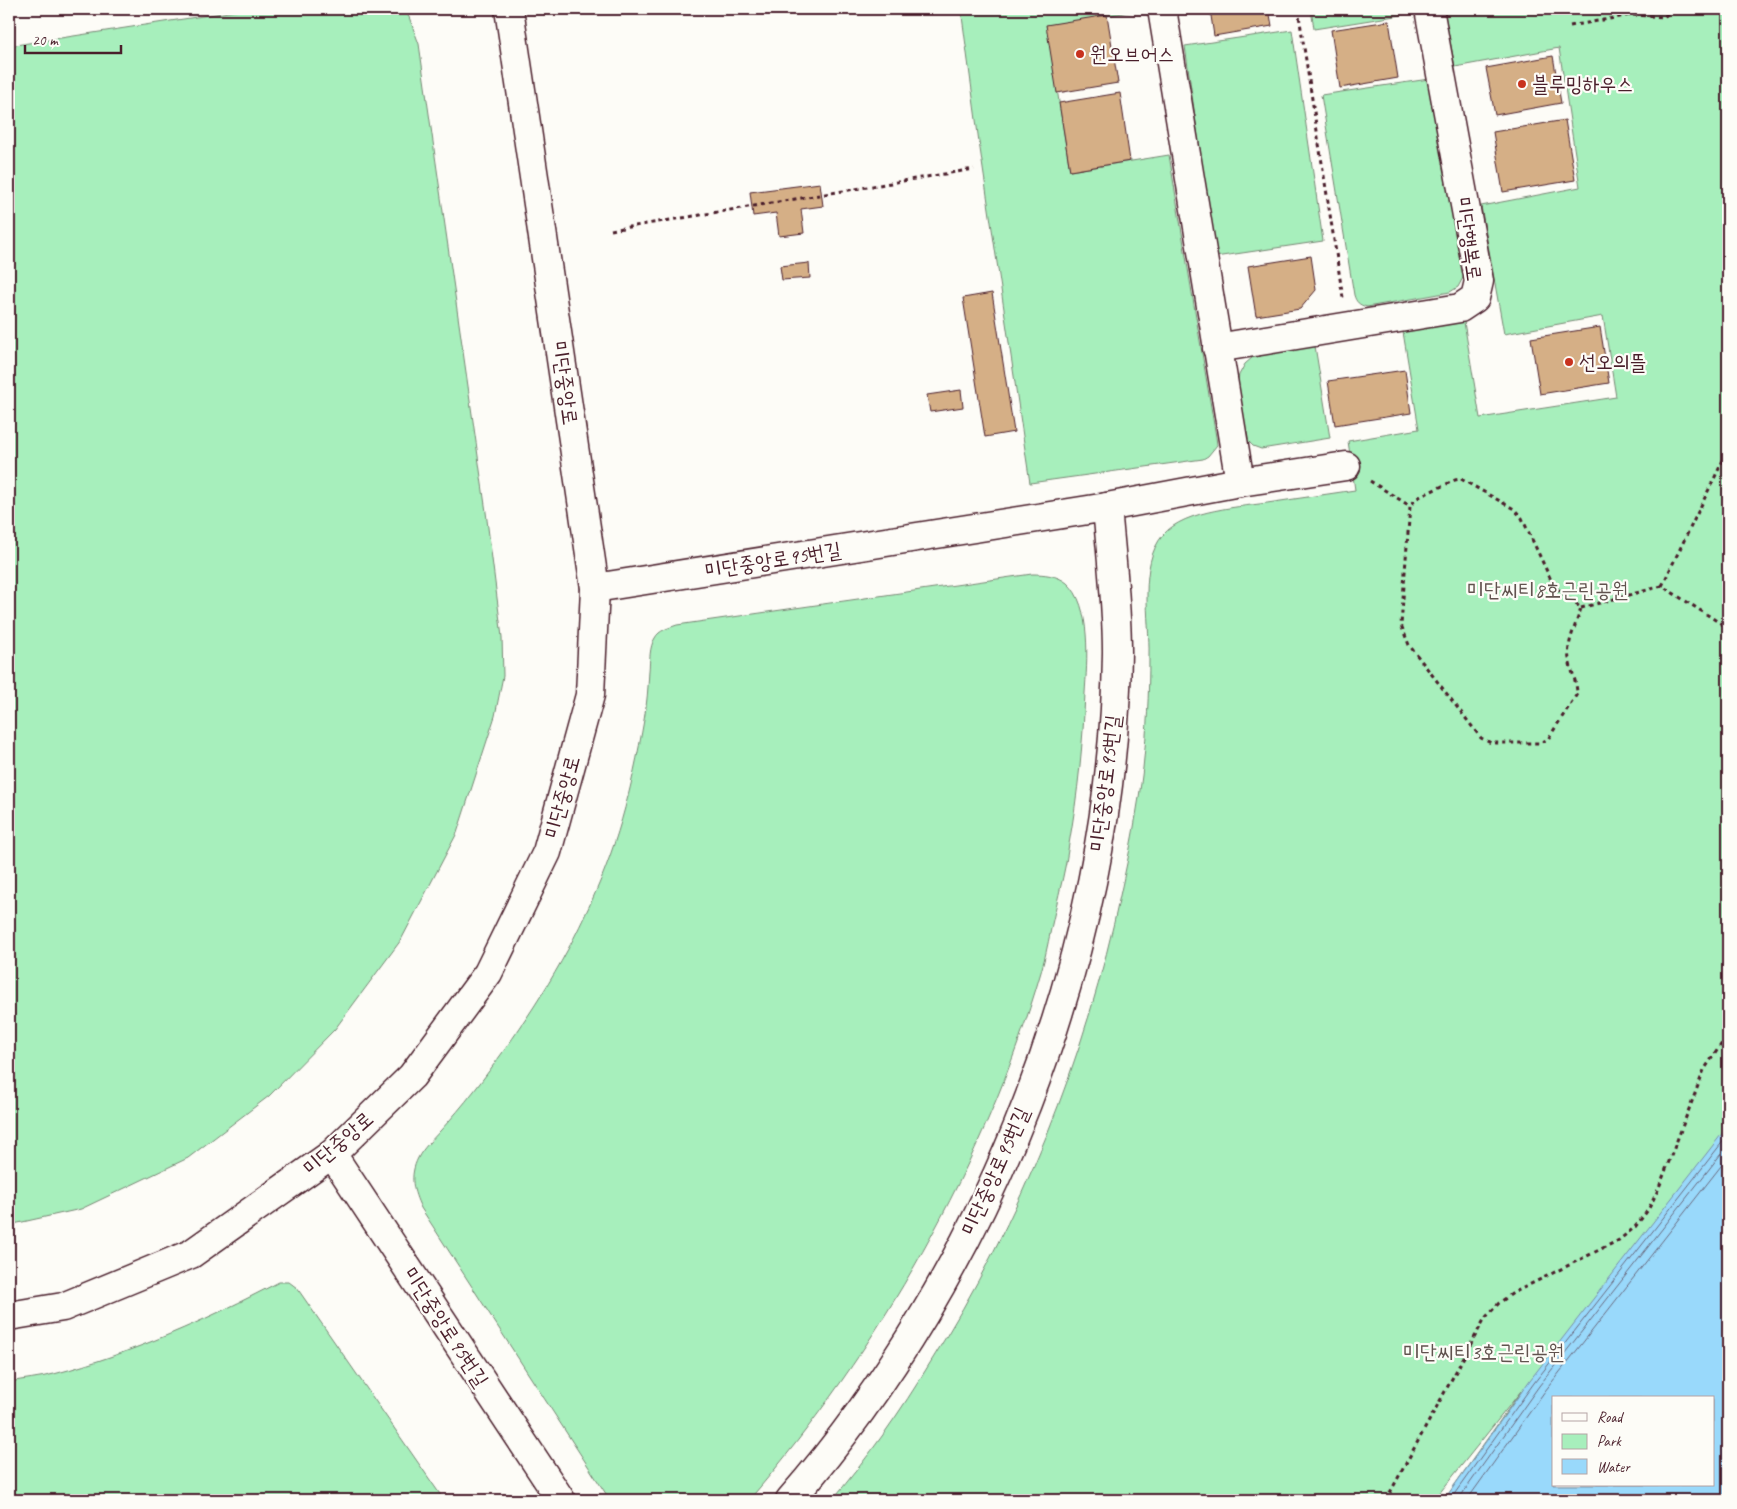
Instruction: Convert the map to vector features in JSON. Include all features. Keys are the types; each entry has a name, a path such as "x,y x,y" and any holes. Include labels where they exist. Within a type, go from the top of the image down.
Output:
{"street":[{"name":"미단중앙로","path":"9,1316 64,1307 191,1254 332,1154 412,1076 488,973 547,852 590,695 595,588 509,9"},
{"path":"1162,9 1240,482"},
{"name":"미단행복로","path":"1217,348 1460,308 1475,298 1479,281 1429,9"},
{"path":"1107,507 1240,482 1346,466"},
{"name":"미단중앙로95번길","path":"595,588 1107,507 1115,593 1117,651 1108,779 1097,857 1082,927 1048,1043 1019,1123 988,1196 919,1323 888,1373 846,1431 790,1500"},
{"name":"미단중앙로95번길","path":"332,1154 561,1500"}],"path":[{"path":"1298,9 1347,326"},
{"path":"1570,26 1631,15 1664,17 1672,9"},
{"path":"611,230 974,169"},
{"path":"1662,586 1728,450"},
{"path":"1346,466 1410,506"},
{"path":"1461,479 1506,504 1514,509 1522,518 1556,588 1581,608 1568,649 1577,694 1548,739 1540,742 1491,742 1481,738 1409,645 1401,625 1410,506 1417,498 1461,479"},
{"path":"1581,608 1662,586 1728,628"},
{"path":"1386,1500 1485,1318 1499,1302 1512,1293 1619,1240 1635,1227 1648,1210 1658,1190 1704,1070 1728,1034"}],"green space":[{"path":"248,9 402,9 409,17 419,44 486,512 502,637 503,676 495,716 457,833 401,940 335,1029 269,1096 188,1158 81,1209 9,1225 9,46"},
{"path":"961,9 1146,9 1047,26 1070,171 1169,155 1217,445 1203,459 1030,483"},
{"path":"1311,9 1414,9 1414,13 1314,29"},
{"path":"1444,9 1728,9 1728,1500 1444,1500 1521,1391 1434,1500 832,1500 872,1450 896,1416 963,1308 1021,1194 1069,1076 1089,1015 1106,953 1136,814 1143,768 1148,712 1148,577 1150,561 1155,547 1163,535 1173,526 1199,514 1355,490 1348,441 1419,429 1403,332 1464,322 1480,418 1616,397 1603,316 1504,334 1481,206 1580,187 1559,48 1455,67"},
{"path":"1292,30 1323,241 1215,257 1185,46"},
{"path":"1429,79 1465,274 1458,287 1450,292 1367,307 1358,303 1354,295 1321,95"},
{"path":"1315,346 1330,438 1261,449 1253,446 1247,440 1237,383 1245,364 1253,357"},
{"path":"1041,574 1063,580 1075,593 1081,605 1087,651 1083,731 1068,853 1045,957 1018,1043 990,1114 958,1183 923,1251 884,1318 796,1442 749,1500 610,1500 421,1208 414,1189 413,1177 418,1158 474,1091 534,1006 574,938 596,891 622,820 634,771 645,714 650,654 653,642 662,631 677,625"},
{"path":"279,1282 289,1282 297,1288 444,1500 9,1500 9,1382 54,1374 141,1346 197,1322"}],"water":[{"path":"1728,1126 1728,1500 1444,1500 1530,1380"}],"building":[{"path":"1210,9 1269,9 1272,26 1214,36"},
{"path":"1107,15 1118,83 1057,93 1046,25"},
{"path":"1389,21 1398,78 1340,88 1331,30"},
{"path":"1553,56 1561,103 1495,115 1486,68"},
{"path":"1120,93 1130,161 1070,171 1059,103"},
{"path":"1565,120 1575,180 1503,192 1493,132"},
{"path":"820,183 823,206 801,209 804,233 779,236 776,213 753,216 750,192"},
{"path":"1311,256 1316,290 1300,309 1256,316 1248,266"},
{"path":"809,263 810,278 782,280 780,266"},
{"path":"992,293 1014,432 985,437 963,298"},
{"path":"1600,327 1609,383 1540,394 1531,338"},
{"path":"1405,370 1411,413 1335,425 1328,381"},
{"path":"961,390 963,407 930,412 927,395"}],"place":[{"name":"원오브어스","path":"1080,54"},
{"name":"블루밍하우스","path":"1522,84"},
{"name":"선오의뜰","path":"1569,362"}],"park label":[{"name":"미단씨티8호근린공원","path":"1548,590"},
{"name":"미단씨티3호근린공원","path":"1484,1352"}]}
